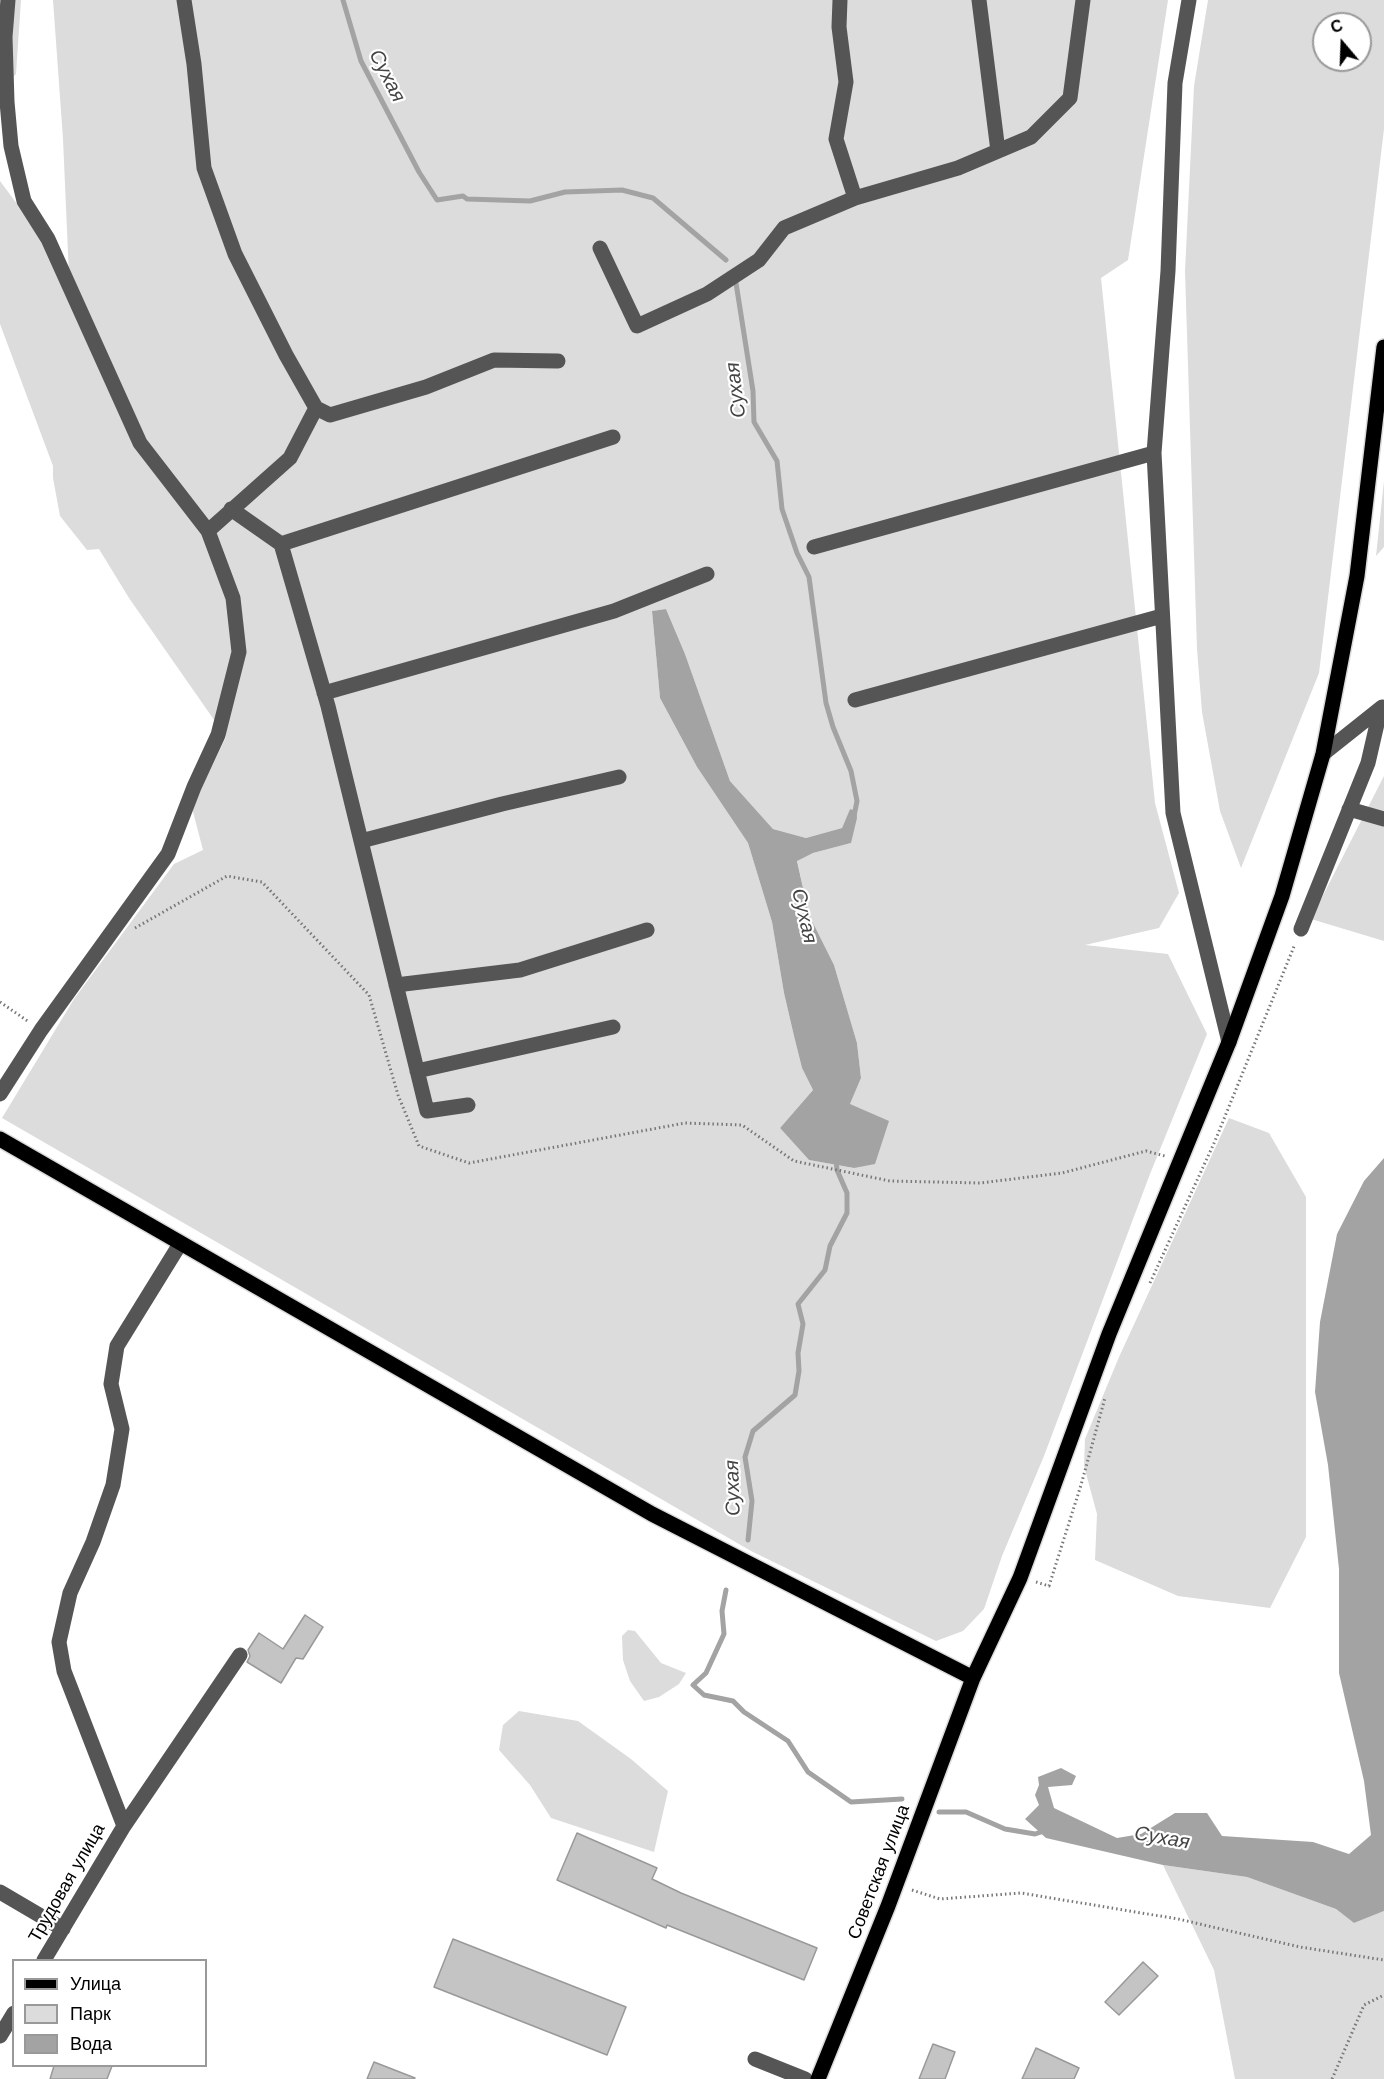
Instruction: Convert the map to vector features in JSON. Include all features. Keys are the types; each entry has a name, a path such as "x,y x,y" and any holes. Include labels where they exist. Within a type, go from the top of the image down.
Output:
{"main road":[{"name":"Советская улица","path":"818,2079 896,1885 973,1678 1020,1578 1109,1334 1228,1042 1282,896 1323,754 1357,576 1384,347"},
{"path":"0,1139 652,1514 973,1678"}],"street":[{"path":"0,1094 41,1030 168,854 194,787 218,735 239,652 233,598 208,531 140,442 48,239 24,201 11,146 7,102 4,37 8,0"},
{"path":"184,0 194,64 204,168 235,254 316,408 330,415 426,387 494,360 558,361"},
{"path":"840,0 839,27 846,82 836,139 855,198"},
{"path":"979,0 998,151"},
{"path":"600,248 637,326 707,294 759,260 784,228 855,198 958,168 1031,137 1070,98 1083,0"},
{"path":"1189,0 1175,83 1168,271 1154,453 1173,813 1228,1042"},
{"path":"208,531 290,458 316,408"},
{"path":"281,544 614,437"},
{"path":"814,547 1154,453"},
{"path":"231,509 281,544 324,693 427,1111 468,1105"},
{"path":"324,693 614,611 707,574"},
{"path":"855,700 1162,616"},
{"path":"1323,754 1382,707"},
{"path":"1301,929 1368,763 1382,707"},
{"path":"361,841 502,804 619,777"},
{"path":"1349,809 1384,819"},
{"path":"396,985 520,970 647,930"},
{"path":"417,1071 613,1027"},
{"path":"124,1826 64,1671 59,1642 70,1593 93,1542 113,1485 122,1429 111,1384 117,1346 180,1244"},
{"name":"Трудовая улица","path":"45,1959 124,1826 240,1655"},
{"path":"4,1899 63,1929"},
{"path":"0,2036 12,2016"},
{"path":"755,2059 805,2079"}],"path":[{"path":"127,933 227,876 262,882 369,995 398,1095 418,1146 469,1163 685,1123 742,1125 794,1161 890,1181 980,1183 1062,1173 1146,1150 1181,1160"},
{"path":"1146,1290 1215,1141 1301,929"},
{"path":"0,1002 41,1030"},
{"path":"1020,1578 1049,1586 1081,1485 1105,1397"},
{"path":"896,1885 940,1899 1021,1893 1178,1919 1300,1947 1384,1960"},
{"path":"1332,2079 1364,2006 1384,1995"}],"green space":[{"path":"0,0 21,0 16,74 0,91"},
{"path":"53,0 1168,0 1128,260 1101,278 1155,803 1179,893 1159,928 1085,945 1168,954 1207,1034 1150,1174 1044,1456 1002,1556 984,1609 963,1631 936,1641 751,1551 2,1118 74,999 174,864 203,850 192,808 226,737 129,598 99,549 87,550 60,516 53,466 0,324 0,181 43,239 70,298 63,139","holes":["666,609 685,654 730,781 773,829 806,838 842,828 850,809 851,843 813,853 797,860 809,915 834,965 857,1043 861,1078 850,1104 854,1168 809,1160 780,1128 813,1090 802,1068 794,1036 772,922 748,843 697,767 660,698 652,611"]},
{"path":"1208,0 1384,0 1384,129 1319,673 1241,868 1220,811 1202,712 1197,649 1185,271 1194,86"},
{"path":"1384,481 1384,547 1376,556"},
{"path":"1384,776 1384,941 1311,919"},
{"path":"1229,1118 1269,1133 1306,1197 1306,1537 1270,1608 1178,1596 1095,1560 1097,1514 1084,1466 1085,1439 1119,1357"},
{"path":"628,1630 635,1631 661,1663 686,1673 679,1684 659,1697 644,1701 630,1681 623,1660 622,1636"},
{"path":"519,1711 578,1721 631,1759 668,1791 654,1852 551,1818 530,1785 499,1750 503,1725"},
{"path":"1163,1865 1247,1877 1336,1909 1354,1923 1384,1911 1384,2079 1235,2079 1214,1970"}],"water":[{"path":"666,609 685,654 730,781 773,829 806,838 842,828 850,809 856,811 857,818 851,843 813,853 797,861 809,915 834,965 857,1043 861,1078 850,1104 889,1121 875,1164 854,1168 809,1160 780,1128 813,1090 802,1068 784,993 772,922 748,843 697,767 660,698 652,611"},
{"path":"1384,1158 1384,1911 1354,1923 1336,1909 1247,1877 1163,1865 1046,1838 1025,1819 1039,1805 1035,1795 1039,1785 1038,1777 1061,1768 1076,1776 1072,1785 1048,1787 1054,1808 1117,1838 1141,1834 1175,1813 1207,1813 1222,1836 1313,1842 1349,1854 1371,1835 1364,1781 1339,1673 1339,1569 1328,1465 1315,1392 1320,1322 1337,1234 1364,1181"}],"building":[{"path":"305,1615 323,1627 303,1659 296,1658 281,1683 247,1662 250,1656 248,1650 259,1633 283,1649"},
{"path":"577,1833 657,1868 652,1879 681,1893 817,1948 804,1980 667,1925 666,1928 557,1880"},
{"path":"453,1939 626,2007 607,2055 434,1987"},
{"path":"1143,1962 1158,1976 1119,2015 1105,2002"},
{"path":"933,2044 955,2052 945,2079 919,2079"},
{"path":"1036,2048 1079,2068 1074,2079 1022,2079"},
{"path":"374,2062 415,2078 367,2079"},
{"path":"54,2067 112,2067 107,2079 50,2079"}],"waterway":[{"name":"Сухая","path":"343,0 361,61 419,172 437,200 463,196 467,199 530,201 565,192 622,190 653,198 726,260"},
{"name":"Сухая","path":"736,283 753,391 754,422 777,461 782,509 797,553 809,577 826,703 851,771 857,801 854,816"},
{"name":"Сухая","path":"748,1540 752,1501 745,1457 753,1431 795,1395 803,1324 798,1304 825,1270 830,1246 847,1213 847,1193 837,1170 836,1159"},
{"name":"Сухая","path":"726,1590 722,1611 724,1634 706,1673 693,1685 704,1695 733,1701 744,1712 788,1741 808,1772 851,1802 902,1799"},
{"name":"Сухая","path":"939,1812 966,1812 1005,1829 1035,1834 1044,1831"}]}
